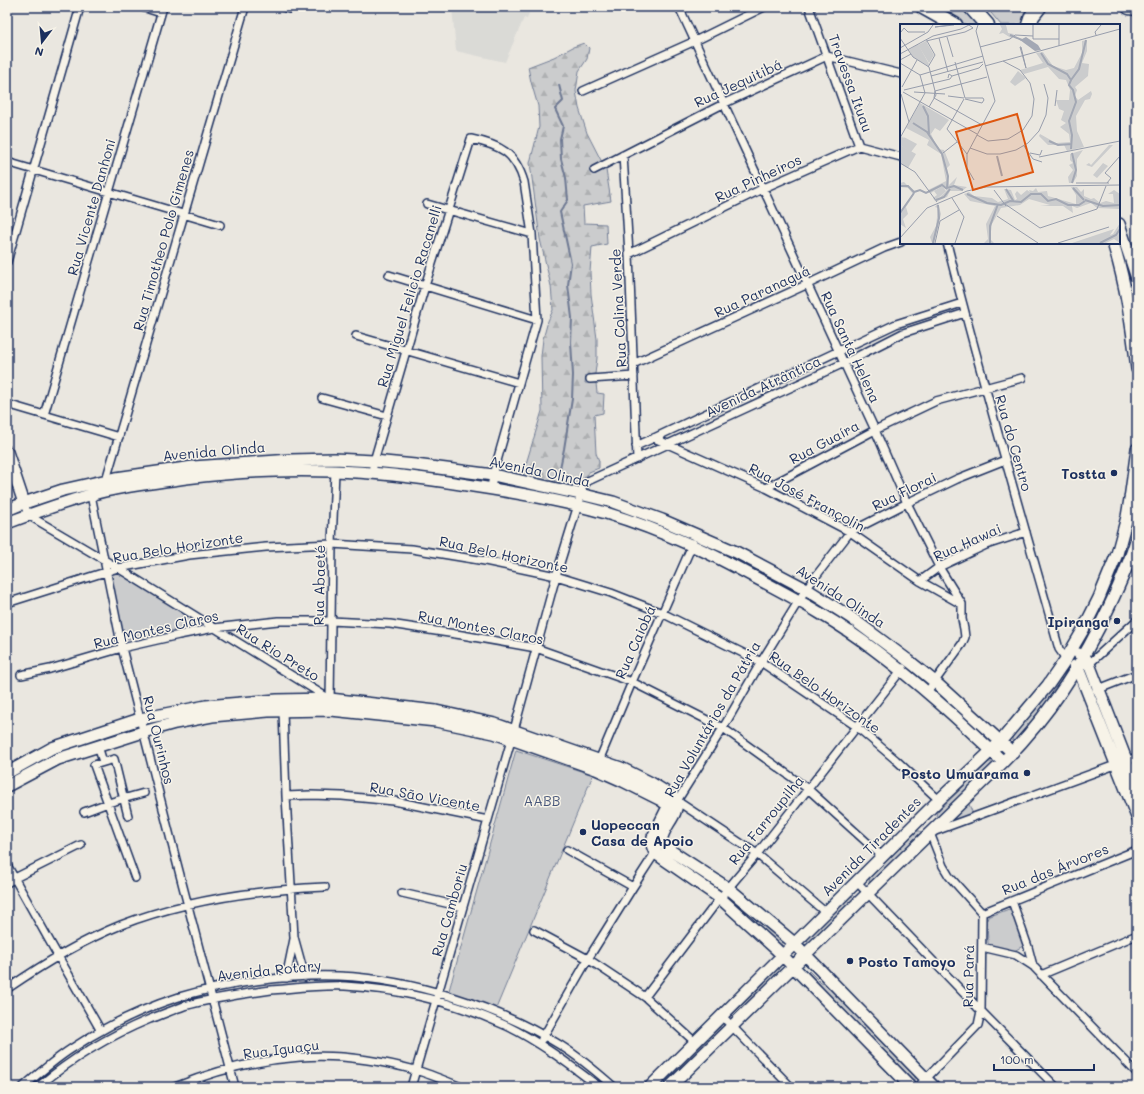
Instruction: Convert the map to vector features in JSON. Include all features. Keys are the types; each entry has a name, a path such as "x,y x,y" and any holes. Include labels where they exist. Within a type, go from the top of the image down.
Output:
{"highway":[{"path":"923,7 953,24"},
{"path":"1029,24 1032,16 1039,7"},
{"path":"1129,7 1137,8"},
{"path":"976,8 985,24"},
{"path":"976,8 995,24"}],"street":[{"path":"7,262 80,7"},
{"path":"142,7 162,10"},
{"name":"Rua Timotheo Polo Gimenes","path":"106,485 245,7"},
{"name":"Rua Santa Helena","path":"679,7 725,103 907,503 939,567 962,604 964,629 962,644 926,692"},
{"path":"583,91 694,41 764,7"},
{"name":"Travessa Ituau","path":"809,7 859,146"},
{"name":"Rua Vicente Danhoni","path":"44,415 162,10"},
{"path":"827,56 900,74"},
{"name":"Rua Jequitibá","path":"594,170 725,103 827,56"},
{"name":"Rua Miguel Felicio Racanelli","path":"372,473 374,461 406,350 471,139 503,149 514,160 524,182 532,234"},
{"path":"859,146 900,157"},
{"name":"Rua Pinheiros","path":"629,254 764,188 859,146"},
{"name":"Rua Colina Verde","path":"623,155 629,254 637,459"},
{"path":"7,162 220,225"},
{"path":"427,204 532,234 537,320 493,475 491,489"},
{"path":"1120,227 1137,278"},
{"name":"Rua Paranaguá","path":"634,364 884,248 900,242"},
{"name":"Rua do Centro","path":"947,244 1005,460 1060,649 1066,659"},
{"path":"1113,244 1124,282 1137,369"},
{"path":"389,275 537,320"},
{"path":"636,446 896,324 962,303"},
{"name":"Avenida Atrântica","path":"580,494 582,488 588,481 668,445 903,333 965,313"},
{"path":"356,336 519,383"},
{"path":"590,379 634,376"},
{"name":"Rua Guaíra","path":"766,488 875,430 936,401 1022,378"},
{"path":"322,398 387,416"},
{"path":"7,404 119,437"},
{"name":"Rua José Françolin","path":"654,438 766,488 850,532 920,581 962,604"},
{"name":"Avenida Tiradentes","path":"650,1087 856,881 1000,742 1048,685 1066,659 1089,618 1117,554 1133,510 1137,448"},
{"path":"7,452 28,515"},
{"name":"Avenida Olinda","path":"7,523 90,495 106,485 193,467 250,462 327,459 374,461 493,475 580,494 629,508 662,520 714,556 800,601 858,638 900,670 1003,762"},
{"name":"Rua Florai","path":"800,601 806,590 850,532 957,479 1005,460"},
{"name":"Avenida Olinda","path":"7,510 63,490 229,474 293,470 372,473 418,478 491,489 578,506 736,552 806,590 855,621 909,661 1012,753"},
{"name":"Rua Abaeté","path":"330,704 332,544 335,471"},
{"name":"Rua Camboriu","path":"411,1087 513,735 556,576 578,506 580,494"},
{"name":"Rua Ourinhos","path":"90,495 122,648 211,999"},
{"name":"Rua Rio Preto","path":"28,515 118,568 214,628 330,704"},
{"name":"Rua Hawai","path":"920,581 939,567 986,545 1026,532"},
{"path":"1087,660 1123,579 1137,537"},
{"name":"Rua Caiobá","path":"598,765 632,682 694,541"},
{"name":"Rua Belo Horizonte","path":"7,603 118,568 189,555 266,547 332,544 412,549 485,561 556,576 611,593 662,613 761,662 856,726 896,760 939,800"},
{"name":"Rua Voluntários da Pátria","path":"539,1044 588,959 633,886 662,843 661,837 676,812 677,802 723,728 761,662 800,601"},
{"path":"661,1076 670,1087 1012,753 1038,723 1078,668 1137,620"},
{"name":"Rua Montes Claros","path":"21,676 122,648 179,635 214,628 278,621 331,621 390,624 536,648 632,682 723,728 808,789 882,856"},
{"path":"1060,649 1072,649 1087,660 1137,788"},
{"path":"1066,659 1078,668 1088,694 1127,761 1137,817"},
{"name":"Rua Farroupilha","path":"645,997 720,898 757,854 900,670 909,661"},
{"path":"1088,694 1137,674"},
{"path":"7,772 52,748 140,720 206,706 277,700 436,711 495,724 513,735 598,765 621,768 651,783 669,794 677,802 757,854 825,912"},
{"path":"7,786 58,759 175,723 212,716 283,711 330,704"},
{"path":"283,711 294,937 305,977"},
{"path":"98,746 103,762"},
{"path":"128,816 114,759 94,765 135,878"},
{"path":"930,833 1127,761"},
{"path":"598,765 623,781 666,804 677,802"},
{"path":"84,812 108,803 144,793"},
{"name":"Rua São Vicente","path":"286,796 342,796 394,801 488,820"},
{"name":"Rua Voluntários da Pátria","path":"655,853 652,846 653,837 667,809 666,804"},
{"path":"930,833 943,866 982,913"},
{"path":"662,843 668,849 728,888 794,943 926,1084"},
{"path":"7,883 80,845"},
{"path":"567,850 633,886"},
{"name":"Rua das Árvores","path":"982,913 1137,850"},
{"path":"655,853 720,898 782,955 911,1087"},
{"path":"7,865 101,1031"},
{"path":"856,881 1056,1087"},
{"path":"7,989 58,956 121,925 150,915 188,905 256,892 325,888"},
{"path":"402,893 463,906"},
{"path":"1012,901 1033,966"},
{"name":"Rua Pará","path":"926,1084 978,1024 981,1011 982,913"},
{"path":"534,930 588,959 645,997 695,1042"},
{"path":"1041,975 1137,935"},
{"path":"286,978 294,937"},
{"path":"982,947 1016,955 1033,966 1137,1074"},
{"path":"1016,955 1028,947"},
{"path":"805,978 808,969 814,967 817,968"},
{"name":"Avenida Rotary","path":"23,1087 71,1049 101,1031 149,1008 179,997 209,989 249,982 286,978 340,976 373,979 416,987 438,993 503,1016 560,1045 614,1087"},
{"name":"Avenida Rotary","path":"38,1087 77,1057 139,1024 183,1007 211,999 250,993 296,988 343,986 368,988 436,1001 496,1022 521,1034 557,1055 599,1087"},
{"path":"211,999 235,1087"},
{"path":"722,1016 791,1087"},
{"path":"71,1049 77,1057"},
{"name":"Rua Iguaçu","path":"175,1087 198,1078 230,1069 277,1060 323,1056 378,1062 416,1070 461,1087"}],"shaded area":[{"path":"452,7 531,7 527,19 524,18 505,62 456,51"}],"green space":[{"path":"937,7 966,7 981,24 965,24"},
{"path":"986,7 1032,7 1024,24 1000,24"},
{"path":"584,43 589,48 587,59 579,71 576,91 579,108 587,133 606,170 611,201 583,206 584,223 606,224 607,244 592,247 590,272 591,294 597,339 597,358 595,374 586,375 585,383 596,383 597,393 604,394 603,413 594,415 596,453 599,461 599,468 589,472 587,476 580,481 577,489 522,477 542,411 541,356 543,339 553,310 551,286 540,239 530,163 539,127 538,106 528,67"},
{"path":"380,465 487,478 486,482 433,474 380,469"},
{"path":"1132,516 1135,517 1122,561 1123,567 1097,621 1094,618"},
{"path":"699,540 798,589 796,594 697,544"},
{"path":"119,571 200,621 197,626 128,639 124,636 109,578 112,572"},
{"path":"809,595 902,659 899,663 806,600"},
{"path":"1060,678 1063,679 1063,682 1017,740 1013,741 1013,736"},
{"path":"136,725 138,729 60,754 58,750"},
{"name":"AABB","path":"516,750 593,775 495,1011 448,994"},
{"path":"989,762 994,763 939,817 936,816 937,812"},
{"path":"968,802 973,814 946,825"},
{"path":"917,831 923,833 871,883 869,882 870,877"},
{"path":"852,896 856,899 811,943 807,940 809,937"},
{"path":"730,898 734,898 783,941 782,945 779,945 729,900"},
{"path":"1009,909 1012,910 1025,944 1014,951 989,945 988,943 988,917"},
{"path":"777,969 781,972 733,1018 731,1014"},
{"path":"809,971 821,983 826,984 915,1075 915,1079 911,1080 807,973"},
{"path":"717,1027 722,1029 673,1077 671,1073"}],"waterway":[{"path":"553,481 560,468 564,449 572,399 573,375 571,342 572,318 568,285 571,263 560,212 568,200 566,178 561,159 560,139 563,126 555,109 563,101 559,85"}],"place":[{"name":"Tostta","path":"1114,473"},
{"name":"Ipiranga","path":"1117,621"},
{"name":"Posto Umuarama","path":"1027,773"},
{"name":"Uopeccan Casa de Apoio","path":"583,832"},
{"name":"Posto Tamoyo","path":"850,961"}]}
